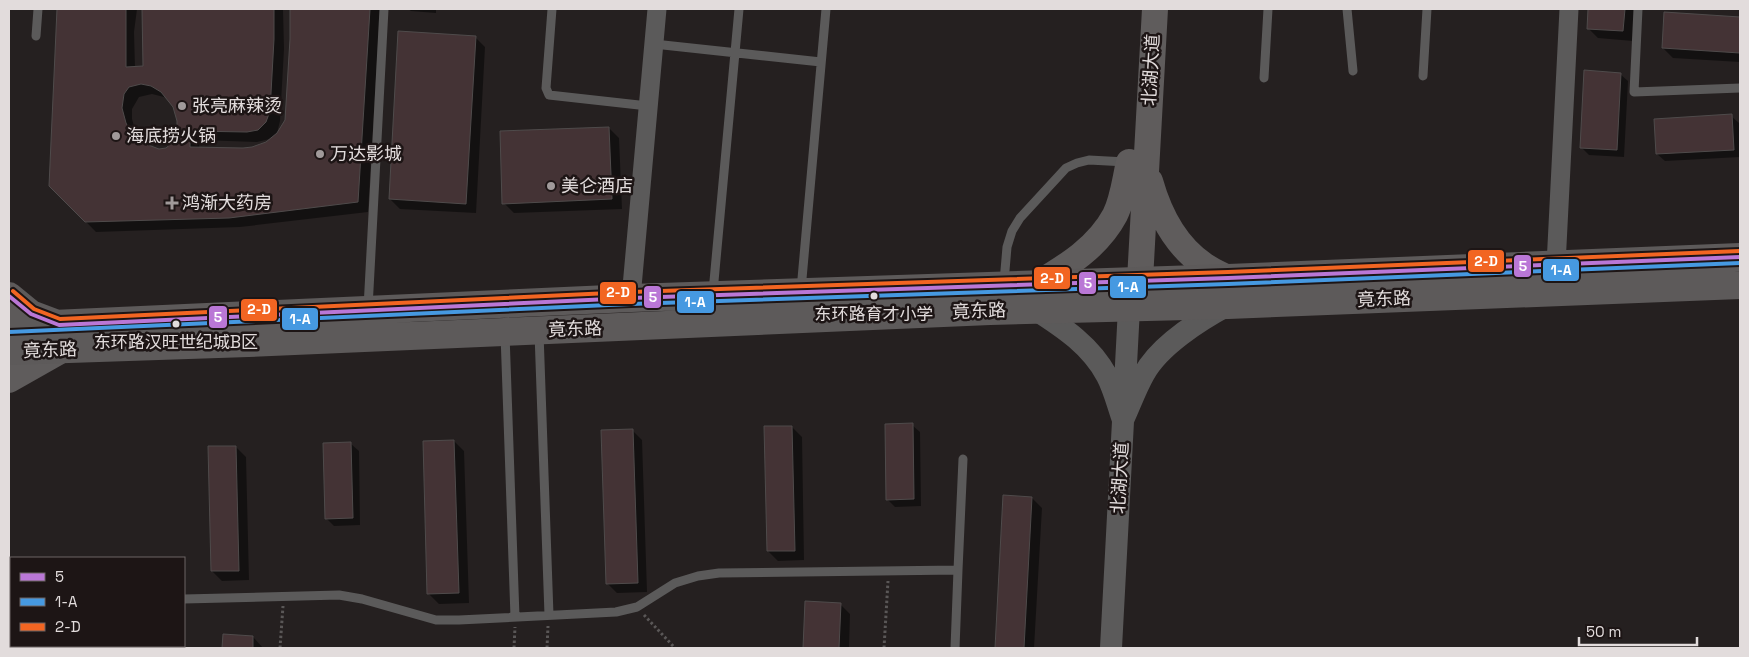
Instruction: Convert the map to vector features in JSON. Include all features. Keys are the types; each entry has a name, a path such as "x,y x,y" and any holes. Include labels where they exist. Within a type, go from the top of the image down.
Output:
{"main road":[{"name":"北湖大道","path":"1138,9 1138,163"},
{"name":"北湖大道","path":"1129,308 1138,163 1155,9"},
{"path":"1138,163 1166,223 1189,253 1204,266 1228,278"},
{"path":"1036,297 1056,272 1089,248 1103,234 1116,214 1123,191 1138,163"},
{"name":"竟东路","path":"9,326 60,337 505,332 1036,297 1131,281 1740,257"},
{"name":"竟东路","path":"9,352 60,337 368,310 631,298 1004,285 1036,297 1129,308 1740,285"},
{"path":"9,296 60,337 9,380"}],"street":[{"path":"631,298 657,9"},
{"path":"1556,265 1569,9"},
{"path":"1036,297 1065,329 1096,358 1108,377 1123,420"},
{"path":"1123,420 1144,373 1158,356 1194,326 1228,305"},
{"name":"北湖大道","path":"1111,648 1129,308"}],"lane":[{"path":"36,36 38,9"},
{"path":"368,310 384,9"},
{"path":"552,9 546,88 549,96 648,106"},
{"path":"713,295 739,9"},
{"path":"801,292 826,9"},
{"path":"1264,78 1268,9"},
{"path":"1347,9 1352,71"},
{"path":"1423,76 1427,9"},
{"path":"1638,9 1634,92 1740,88"},
{"path":"654,44 821,62"},
{"path":"1004,285 1007,247 1012,231 1020,218 1066,168 1090,160 1138,163"},
{"path":"539,330 549,615"},
{"path":"505,332 516,617"},
{"path":"955,648 963,459"},
{"path":"185,600 339,595 362,599 436,620 516,617 616,612 637,607 675,584 698,576 719,573 958,570"}],"path":[{"path":"884,648 888,570"},
{"path":"280,648 283,597"},
{"path":"637,607 675,648"},
{"path":"547,648 549,615"},
{"path":"514,648 516,617"}],"building":[{"path":"57,9 126,9 126,67 143,66 142,9 274,9 270,111 266,122 258,130 247,132 190,131 190,147 243,148 266,142 277,133 285,120 290,9 370,9 358,202 229,218 85,222 49,186","holes":["141,84 151,86 161,92 173,107 177,121 177,132 173,142 166,148 159,149 143,143 129,129 122,108 124,94 129,87"]},
{"path":"1588,9 1625,9 1623,31 1587,29"},
{"path":"1664,12 1740,17 1740,53 1662,48"},
{"path":"398,31 476,36 466,204 389,199"},
{"path":"1584,70 1621,73 1617,150 1580,148"},
{"path":"1732,114 1734,150 1656,154 1654,119"},
{"path":"609,127 612,199 502,204 500,131"},
{"path":"913,423 914,499 886,500 885,424"},
{"path":"764,426 792,426 795,551 767,551"},
{"path":"633,429 638,583 606,584 601,430"},
{"path":"454,440 459,593 427,594 423,441"},
{"path":"351,442 353,518 325,519 323,443"},
{"path":"208,446 236,446 239,571 211,571"},
{"path":"1003,495 1032,497 1024,648 995,648"},
{"path":"805,601 841,603 839,648 803,648"},
{"path":"223,634 253,636 253,648 222,648"},
{"path":"70,647 100,647 100,648"}],"transit line":[{"name":"2-D","path":"13,291 34,309 60,319 631,292 1228,272 1740,251"},
{"name":"5","path":"9,296 31,314 59,325 631,298 1228,278 1740,257"},
{"name":"1-A","path":"9,332 631,304 1228,284 1740,263"}],"place":[{"name":"张亮麻辣烫","path":"182,106"},
{"name":"海底捞火锅","path":"116,136"},
{"name":"万达影城","path":"320,154"},
{"name":"美仑酒店","path":"551,186"},
{"name":"鸿渐大药房","path":"172,203"},
{"name":"东环路育才小学","path":"874,296"},
{"name":"东环路汉旺世纪城B区","path":"176,324"}]}
